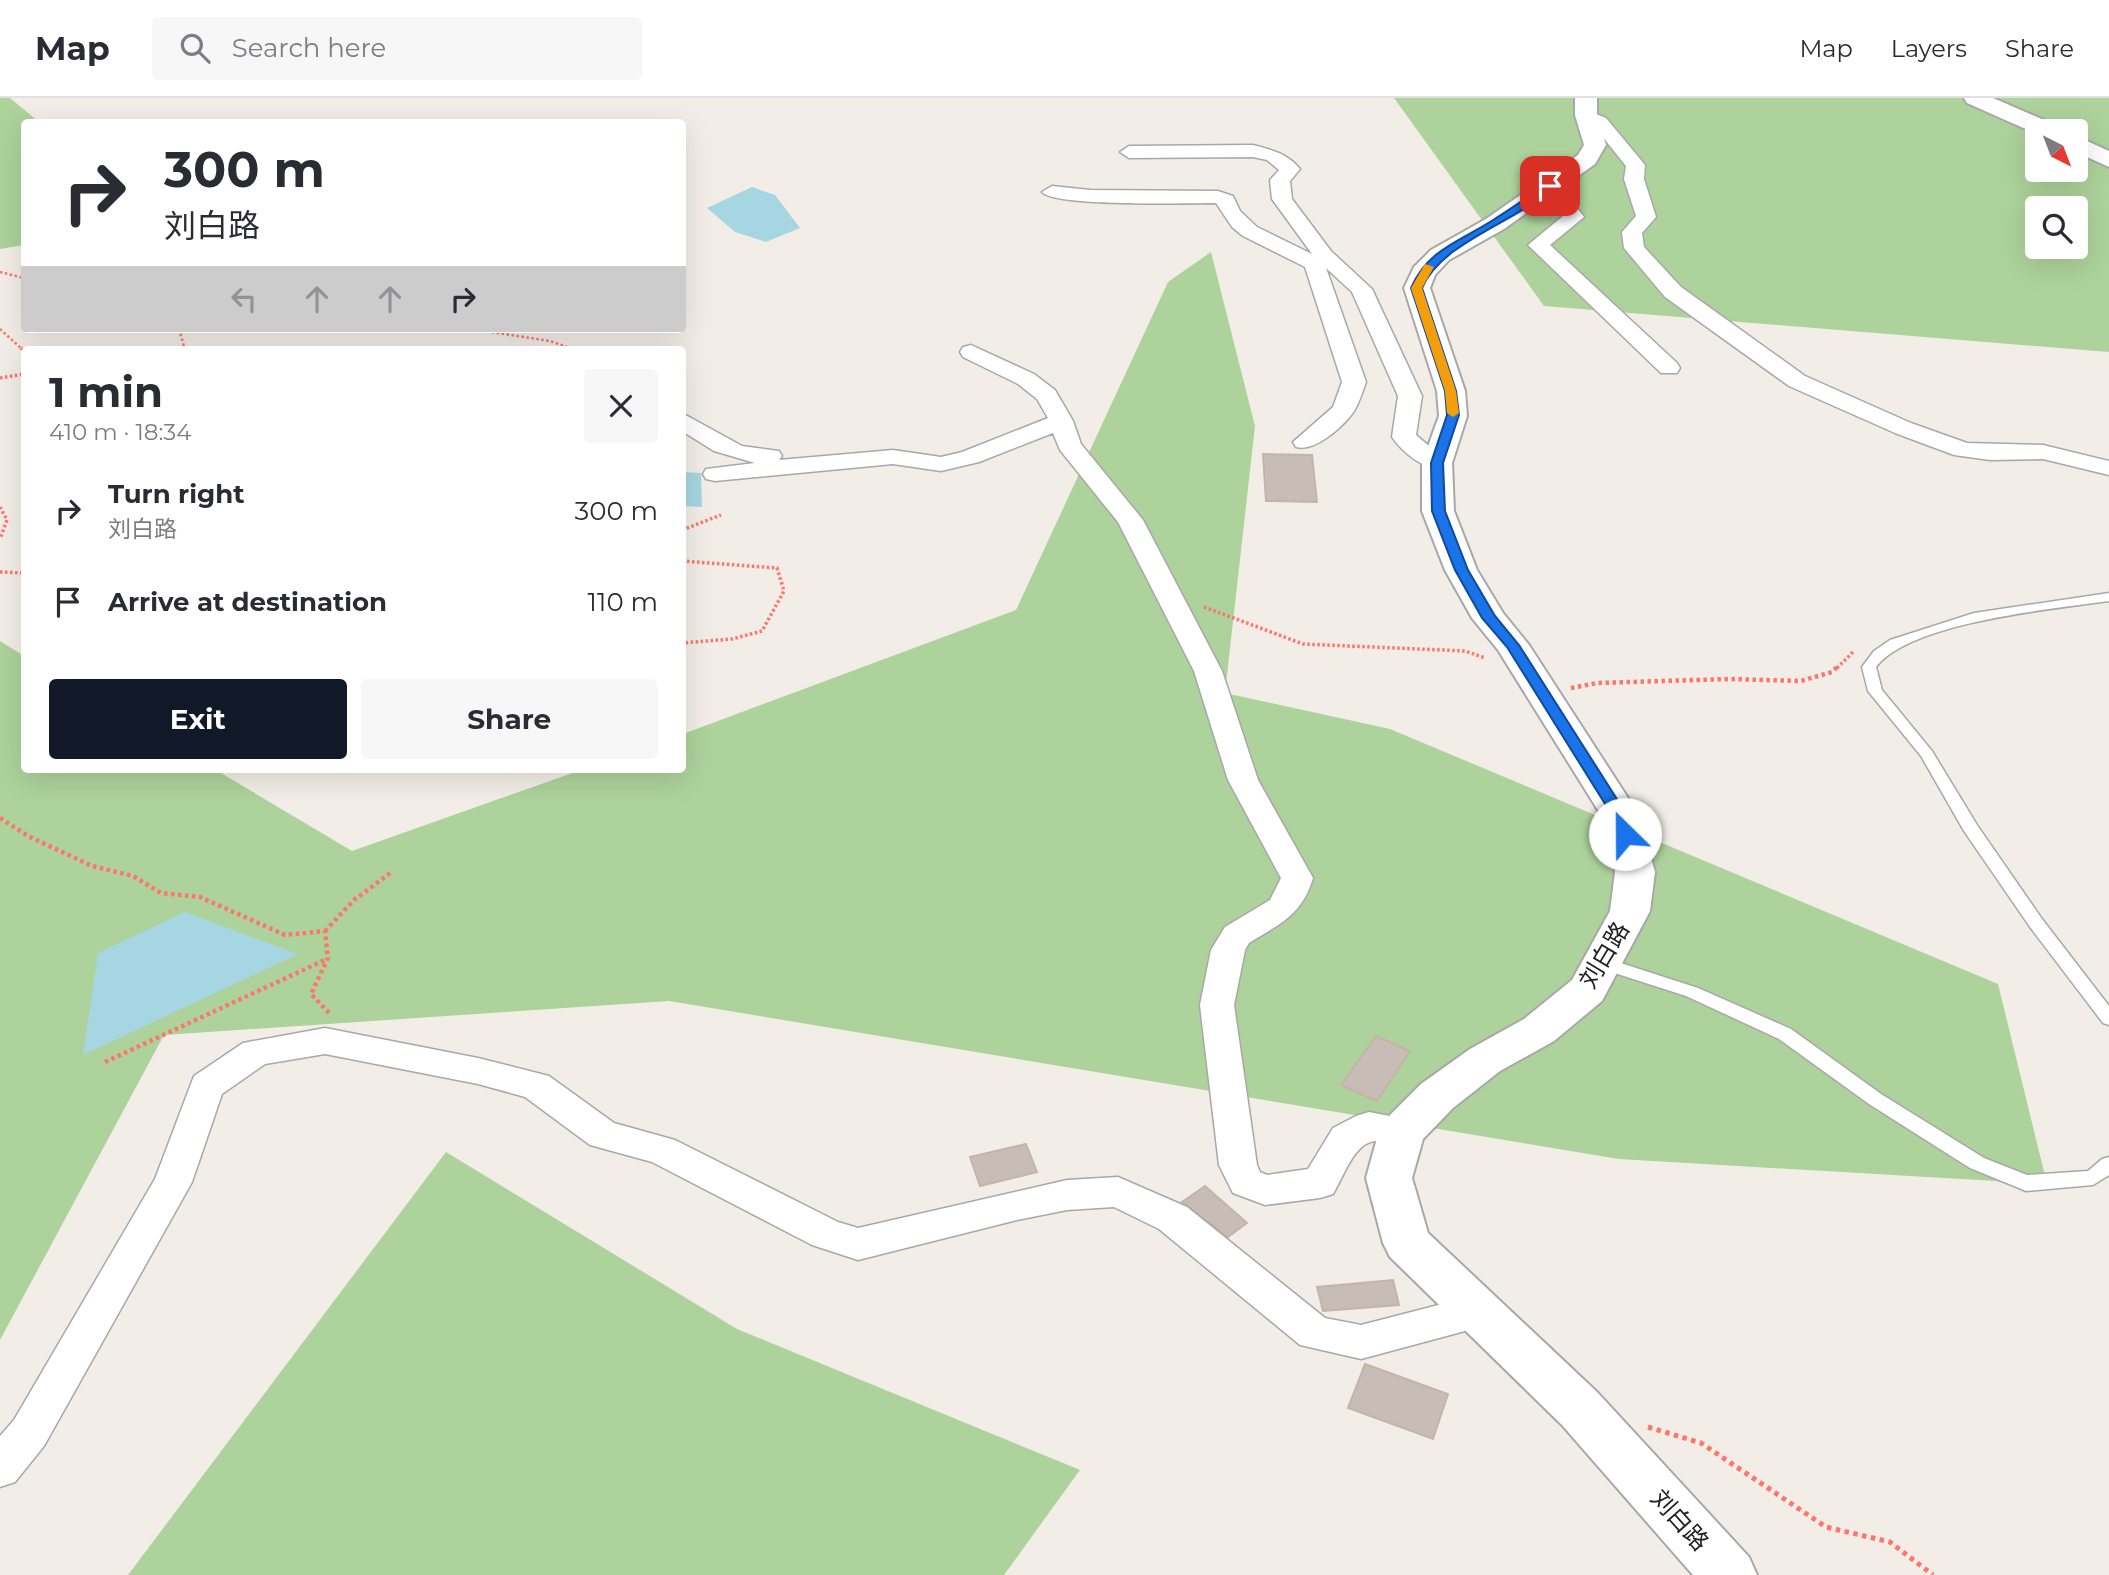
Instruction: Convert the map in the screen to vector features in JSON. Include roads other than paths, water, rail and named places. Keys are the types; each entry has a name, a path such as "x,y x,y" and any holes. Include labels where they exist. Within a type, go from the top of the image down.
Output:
{"street":[{"path":"1975,98 2025,120"},
{"path":"1586,106 1636,165 1634,179 1646,217 1632,232 1634,248 1673,292 1797,381 1903,428 1964,450 1990,453 2043,452 2109,468"},
{"name":"刘白路","path":"1586,106 1595,145 1587,159 1495,223 1440,255 1423,272 1417,288 1451,391 1453,415 1437,463 1438,511 1461,570 1489,618 1512,645 1620,815 1634,872 1630,911 1587,990 1539,1030 1485,1060 1437,1096 1402,1131 1390,1178 1407,1243 1580,1409 1729,1575"},
{"path":"2088,149 2109,160"},
{"path":"1129,152 1253,151 1274,156 1290,169 1280,180 1282,200 1319,259 1354,382 1343,410 1305,442"},
{"path":"1550,186 1574,217 1538,245 1669,368"},
{"path":"1052,192 1090,196 1218,197 1226,201 1228,212 1243,227 1319,259 1362,289 1410,396 1404,437 1437,463"},
{"path":"971,352 1026,379 1047,395 1061,421 1069,446 1130,520 1208,671 1243,780 1297,878 1293,891 1282,908 1237,934 1228,950 1217,1005 1238,1165 1246,1182 1265,1190 1320,1183 1346,1138 1369,1126 1402,1131"},
{"path":"715,474 847,459 893,457 941,464 970,457 1061,421"},
{"path":"686,423 714,443 733,452 756,457 826,454 847,459"},
{"path":"0,1468 29,1433 173,1182 207,1086 256,1052 325,1041 478,1070 536,1086 603,1135 662,1150 807,1225 858,1244 1067,1195 1118,1192 1173,1218 1314,1333 1360,1342 1477,1312"}],"lane":[{"path":"2109,597 1979,616 1895,643 1879,654 1869,667 1875,691 1927,754 1970,827 2029,913 2109,1018"},
{"path":"1602,963 1692,992 1785,1034 1874,1099 1954,1149 1977,1163 2026,1183 2093,1178 2109,1164"}],"water":[{"path":"752,187 775,195 800,228 766,242 735,232 707,208"},
{"path":"686,472 701,473 702,507 686,506"},
{"path":"185,912 298,954 83,1055 98,953"}]}
